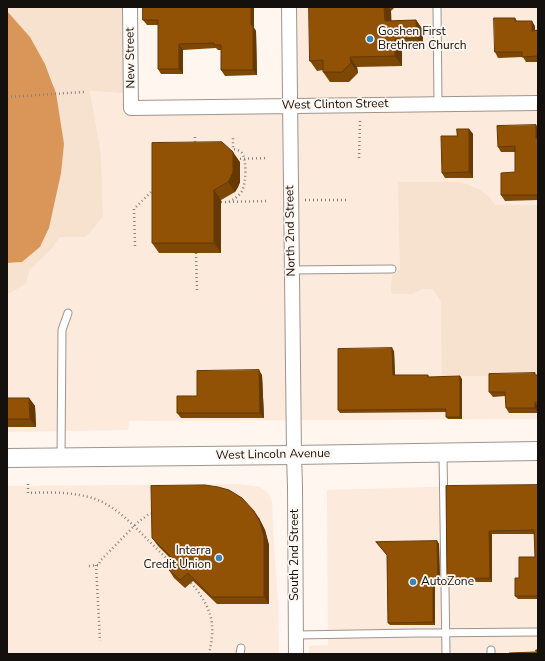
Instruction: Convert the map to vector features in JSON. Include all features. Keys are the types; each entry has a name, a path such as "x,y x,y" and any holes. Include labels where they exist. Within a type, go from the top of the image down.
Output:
{"street":[{"name":"New Street","path":"130,7 131,108"},
{"name":"North 2nd Street","path":"288,7 294,455"},
{"name":"West Clinton Street","path":"131,108 538,103"},
{"name":"West Lincoln Avenue","path":"7,458 538,451"},
{"name":"South 2nd Street","path":"294,455 296,654"}],"lane":[{"path":"437,7 438,104"},
{"path":"291,270 392,268"},
{"path":"61,457 62,330 68,313"},
{"path":"443,453 446,654"},
{"path":"296,635 538,632"}],"path":[{"path":"7,97 84,92"},
{"path":"359,158 360,121"},
{"path":"195,137 196,152"},
{"path":"229,202 237,197 241,192 245,179 244,158 242,153 233,149 233,137"},
{"path":"236,159 268,158"},
{"path":"135,246 134,209 151,192 159,192"},
{"path":"305,200 347,200"},
{"path":"221,202 269,201"},
{"path":"196,253 196,290"},
{"path":"28,484 28,493 55,492 72,494 91,498 110,506 125,517 175,567"},
{"path":"89,566 99,565 100,561 142,518 148,514 157,512"},
{"path":"96,565 100,641"},
{"path":"191,583 201,596 210,613 212,625 210,654"}],"shaded area":[{"path":"7,7 130,7 131,93 90,91 101,154 103,217 86,237 60,237 51,250 30,269 26,284 7,294 7,263 22,262 40,247 49,228 54,85 45,64 30,37 7,11"},
{"path":"291,7 538,7 538,101 292,103"},
{"path":"7,11 30,37 45,64 56,93 64,144 61,173 49,228 40,247 22,262 7,263"},
{"path":"90,91 131,93 131,108 538,103 538,419 129,421 128,430 7,432 7,294 26,284 30,269 51,250 60,237 86,237 103,217 101,154"},
{"path":"398,182 454,182 467,184 480,190 488,196 495,205 538,205 538,376 442,376 441,301 433,289 423,289 412,294 394,294 391,292 392,276 400,268"},
{"path":"239,484 260,487 269,494 272,503 278,600 279,654 7,654 7,486"},
{"path":"538,484 538,654 309,654 309,646 328,645 327,490"}],"building":[{"path":"143,7 251,7 251,25 253,25 253,70 221,70 221,45 214,45 214,43 179,44 179,69 158,69 158,20 143,20"},
{"name":"Goshen First Brethren Church","path":"309,7 384,7 385,21 416,20 417,38 395,39 395,56 350,57 351,63 342,72 323,72 323,60 310,61"},
{"path":"494,18 515,18 515,21 532,21 532,31 538,30 538,56 522,57 522,52 495,52"},
{"path":"536,125 536,138 538,138 538,195 501,195 501,173 515,172 515,146 498,147 497,126"},
{"path":"457,129 469,129 469,172 442,173 441,136 457,136"},
{"path":"222,142 233,152 233,172 228,182 214,190 214,243 152,243 152,143"},
{"path":"392,348 393,375 428,375 428,377 460,376 460,417 446,417 446,409 338,410 338,349"},
{"path":"259,370 260,413 177,413 177,396 197,396 197,371"},
{"path":"535,373 535,375 538,375 538,402 535,402 535,408 506,408 505,392 489,392 489,374"},
{"path":"7,398 29,398 30,419 7,419"},
{"name":"Interra Credit Union","path":"205,485 229,490 242,498 254,511 260,522 264,537 264,597 212,597 188,573 180,580 169,570 176,562 152,538 151,486"},
{"path":"538,485 538,596 515,596 515,578 519,578 519,557 535,557 534,530 489,531 490,578 447,579 446,486"},
{"path":"437,541 438,580 433,580 433,622 388,623 387,555 376,542"},
{"path":"536,650 538,650 538,654 509,654 536,652"}],"place":[{"name":"Goshen First Brethren Church","path":"370,39"},
{"name":"Interra Credit Union","path":"219,558"},
{"name":"AutoZone","path":"413,582"}]}
